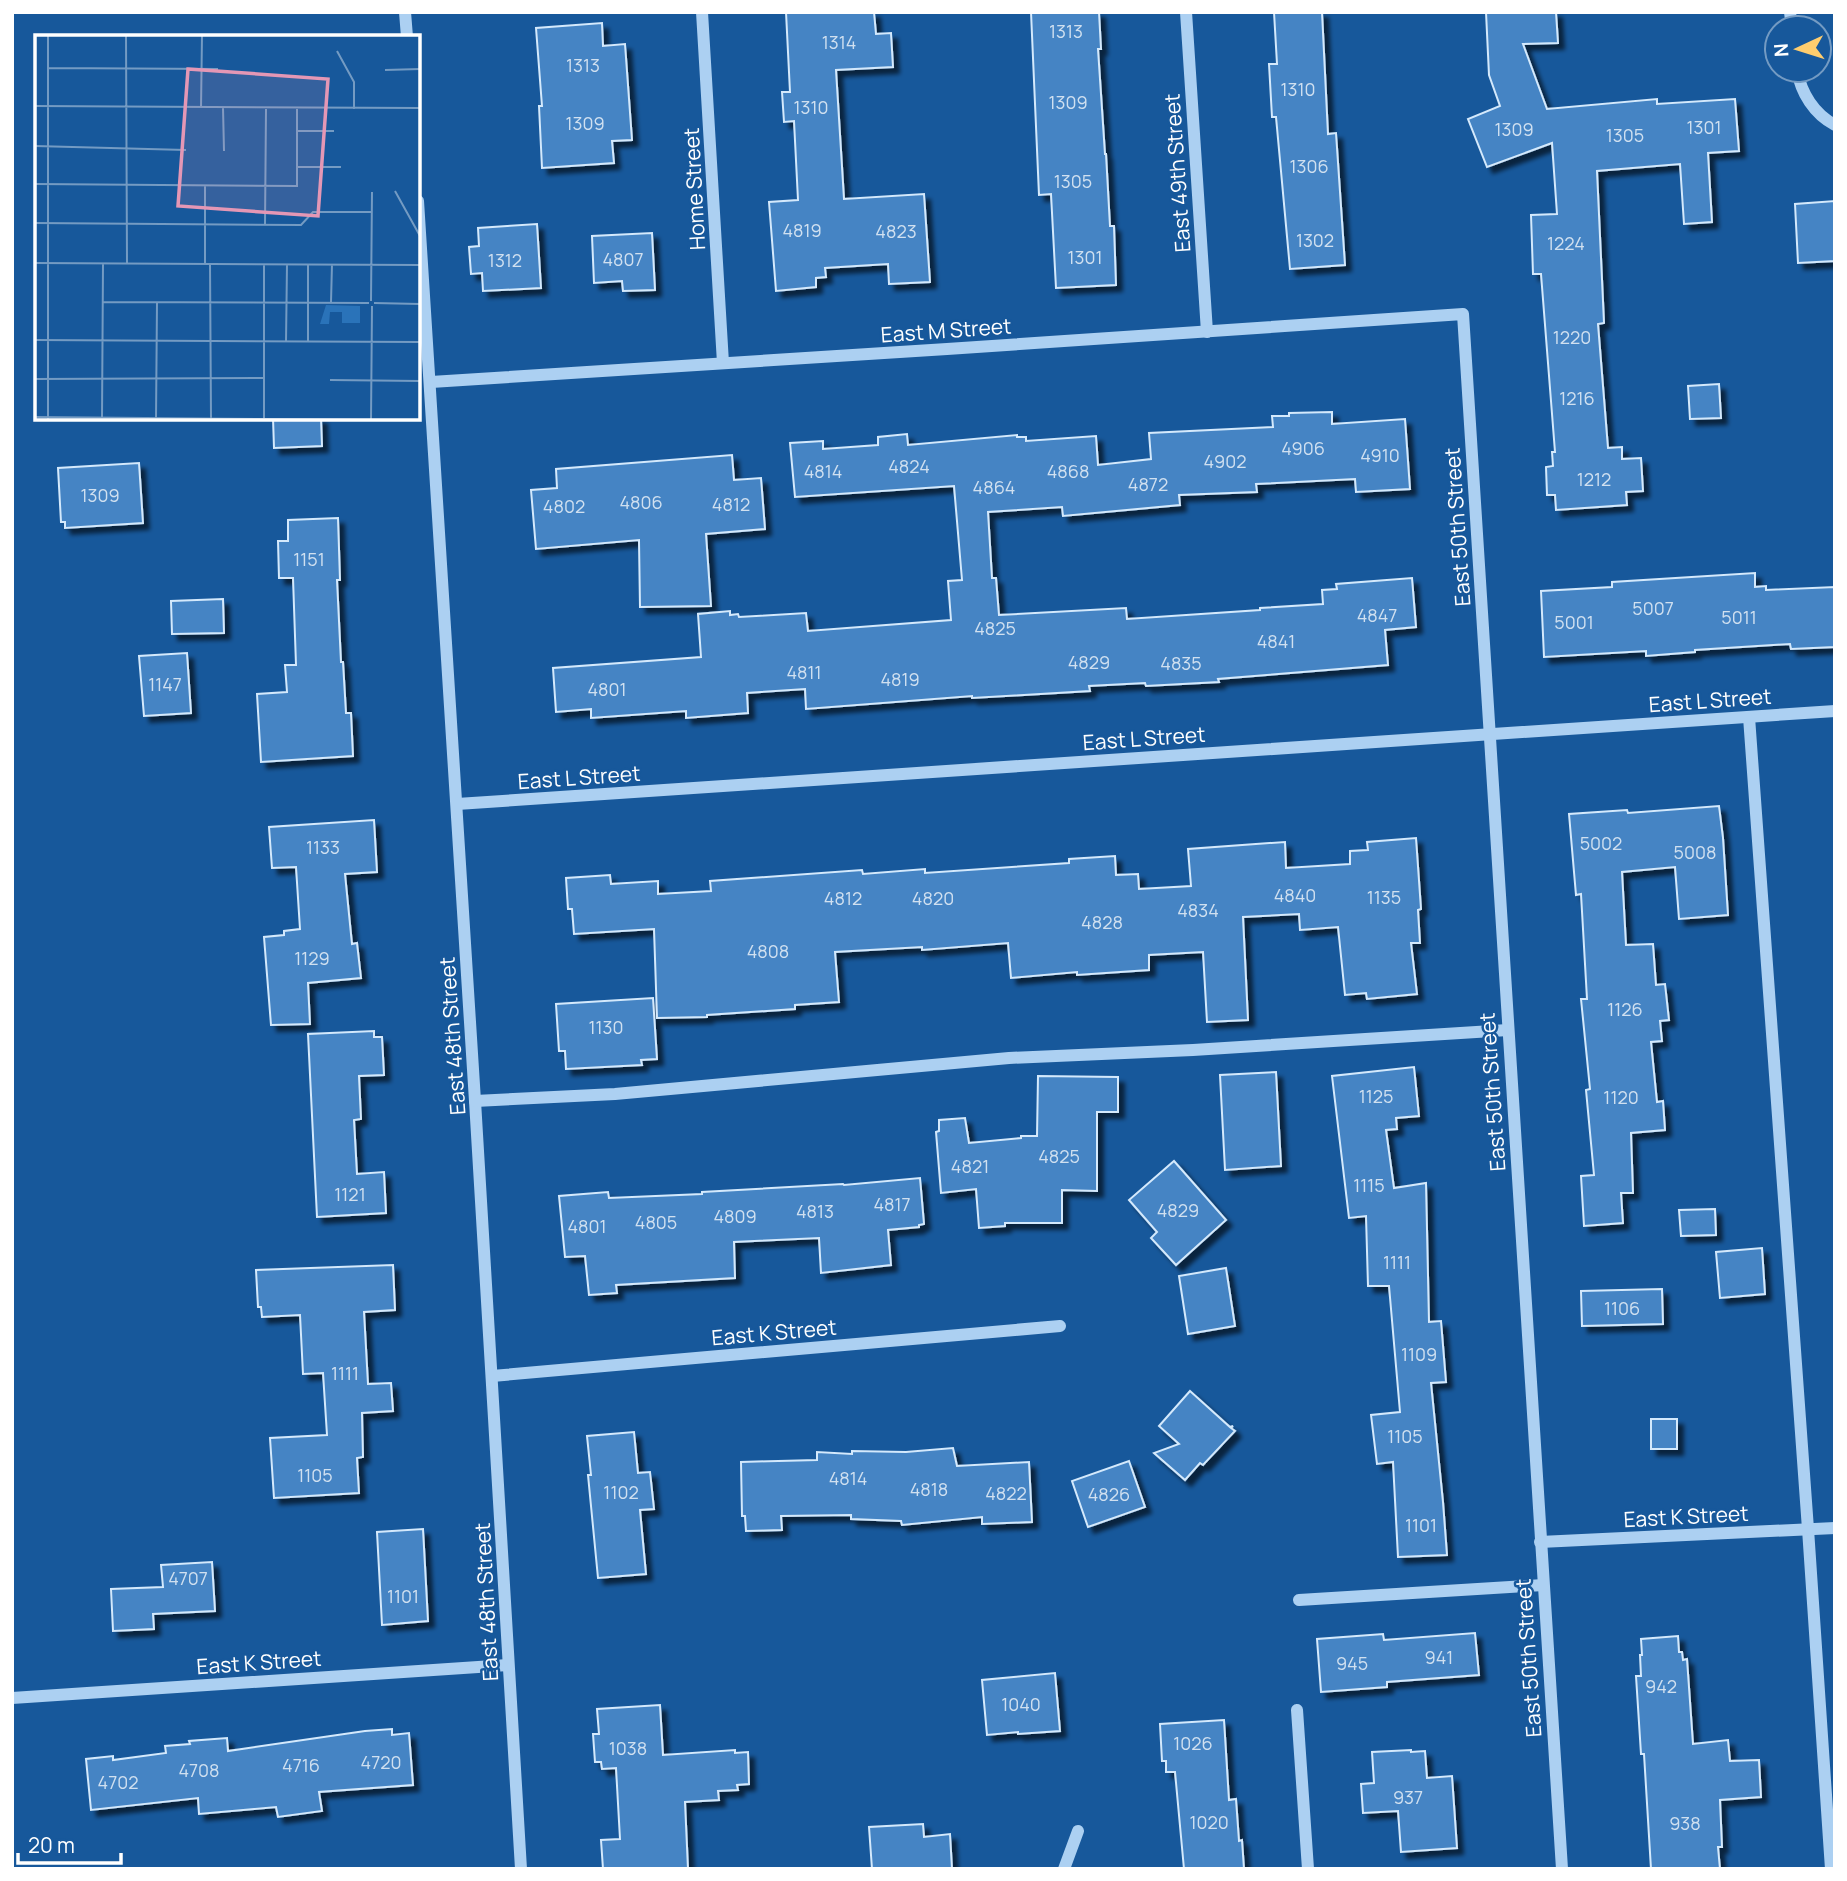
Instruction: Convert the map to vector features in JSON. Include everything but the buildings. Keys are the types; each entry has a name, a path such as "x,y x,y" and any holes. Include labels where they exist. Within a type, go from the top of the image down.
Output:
{"street":[{"path":"405,12 407,35"},
{"name":"Home Street","path":"702,12 723,363"},
{"name":"East 49th Street","path":"1186,12 1207,332"},
{"path":"1802,84 1809,103 1835,125"},
{"name":"East 48th Street","path":"420,229 521,1869"},
{"name":"East M Street","path":"431,382 1463,314"},
{"name":"East 50th Street","path":"1463,314 1562,1869"},
{"name":"East L Street","path":"457,804 1835,711"},
{"path":"1749,717 1831,1869"},
{"path":"475,1101 615,1094 1009,1058 1193,1050 1508,1030"},
{"name":"East K Street","path":"492,1376 1060,1326"},
{"name":"East K Street","path":"1540,1542 1835,1528"},
{"path":"1299,1600 1543,1585"},
{"name":"East K Street","path":"12,1698 508,1665"},
{"path":"1297,1710 1308,1869"},
{"path":"1064,1869 1078,1831"}]}
